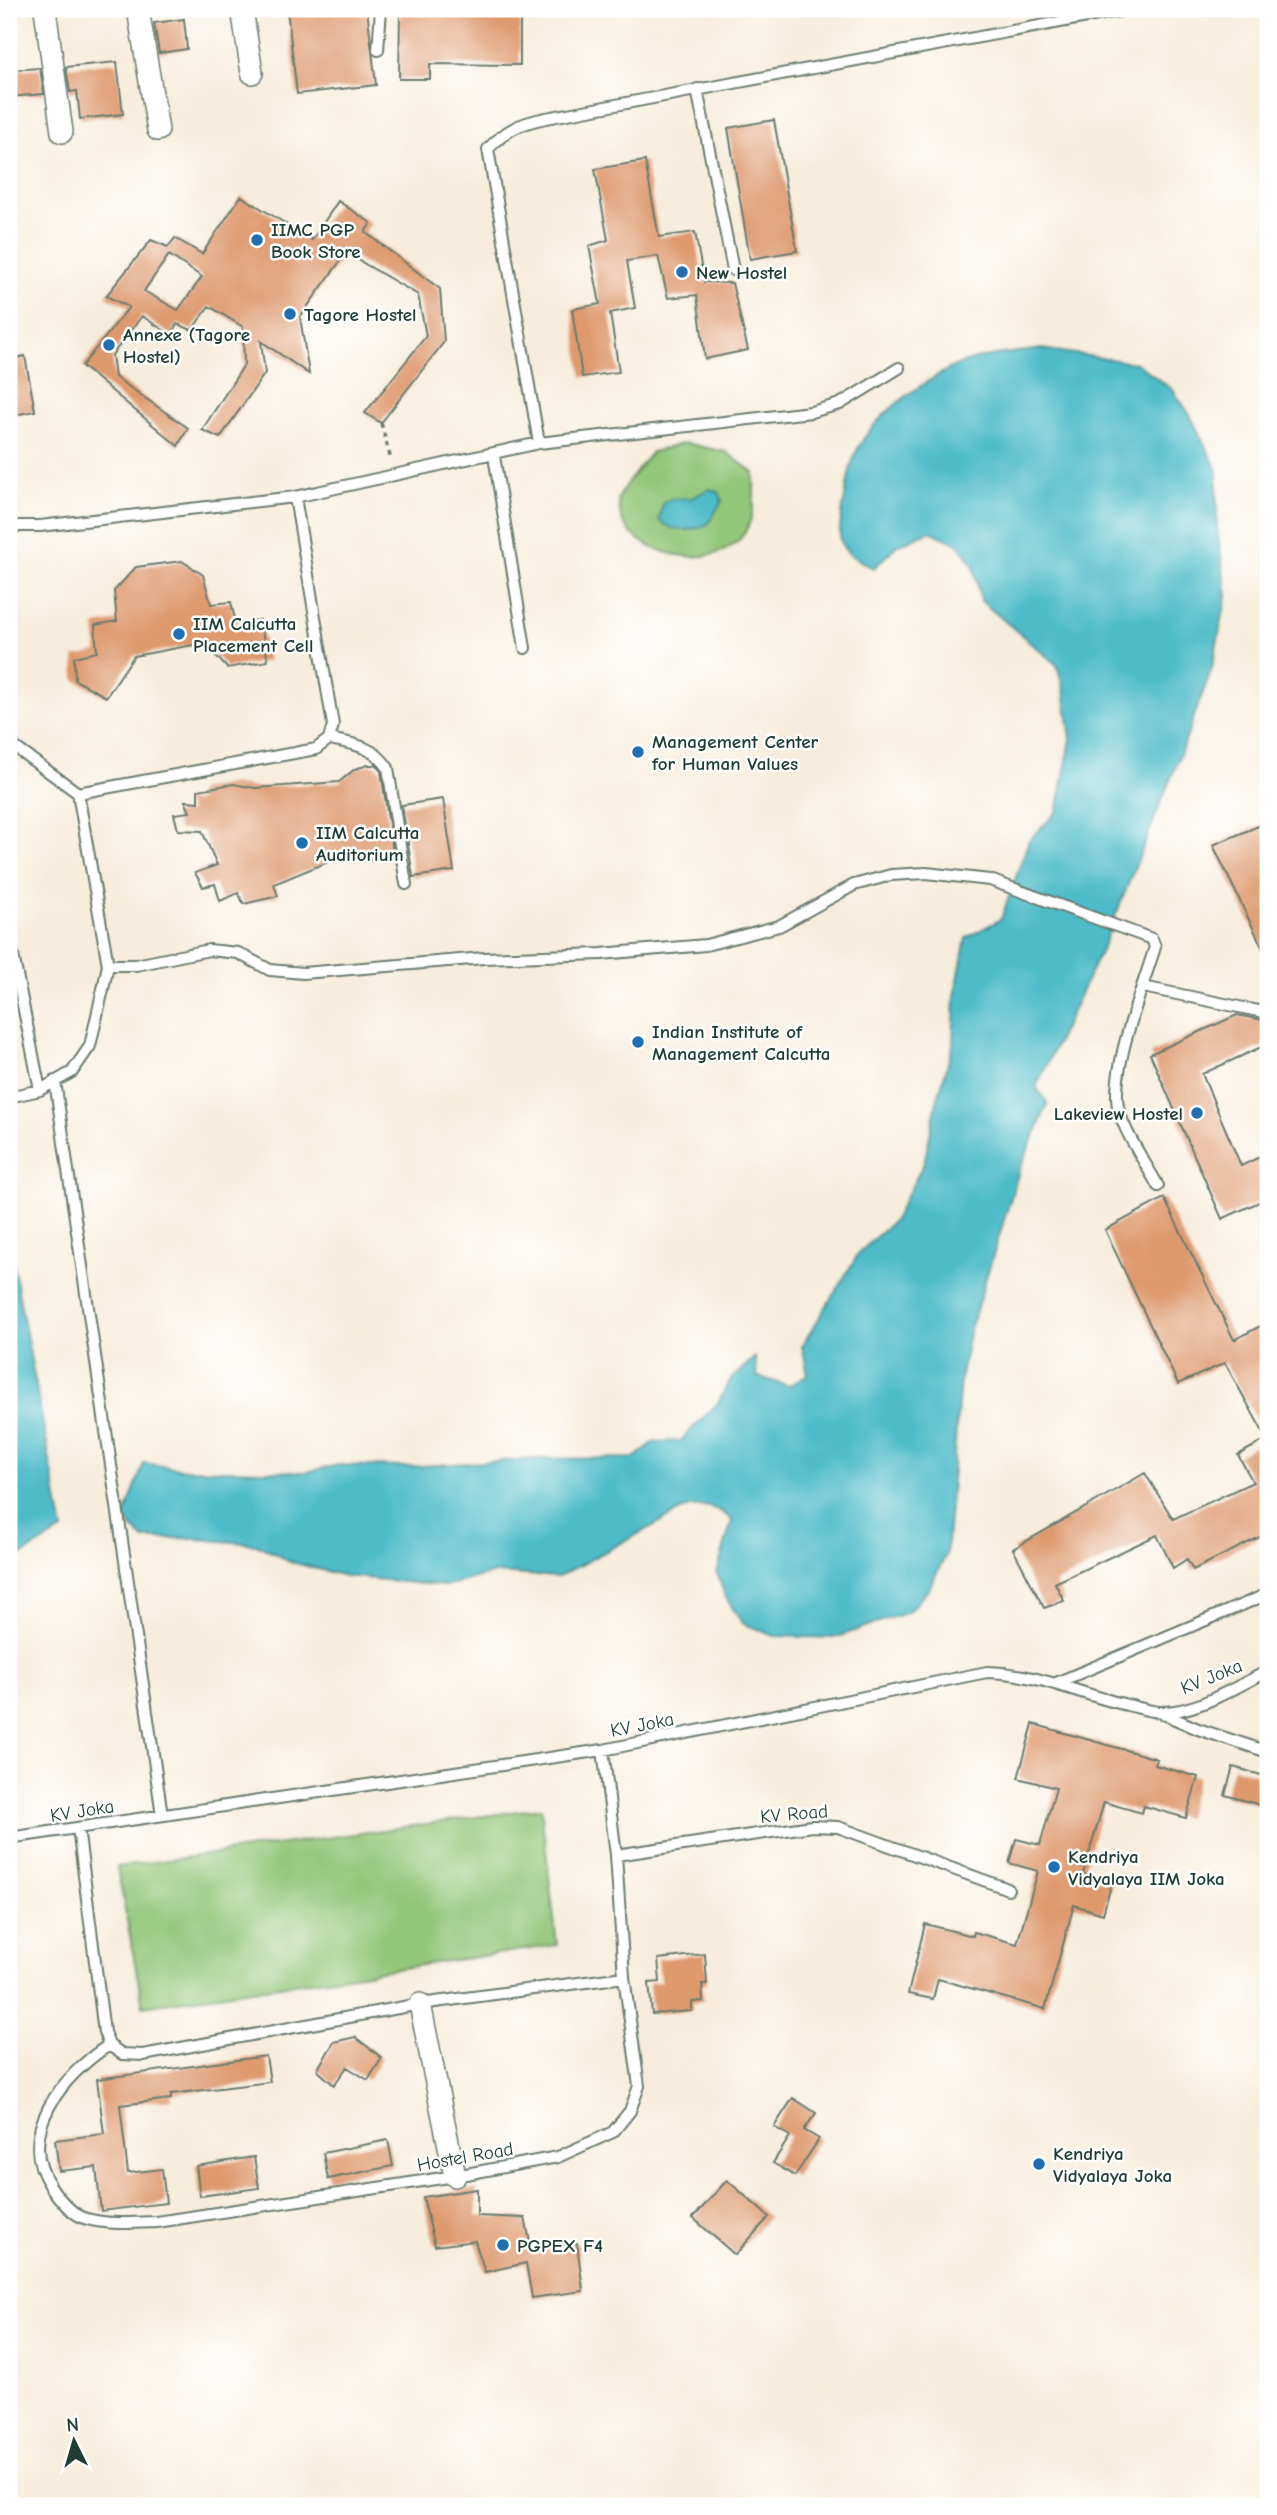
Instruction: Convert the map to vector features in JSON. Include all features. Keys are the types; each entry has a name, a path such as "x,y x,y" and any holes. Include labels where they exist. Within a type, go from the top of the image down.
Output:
{"street":[{"path":"45,9 62,132"},
{"path":"138,9 158,130"},
{"path":"242,9 252,74"},
{"path":"420,2004 455,2176"}],"lane":[{"path":"378,50 381,9"},
{"path":"539,443 488,149 507,130 523,122 1130,9"},
{"path":"696,89 733,270"},
{"path":"9,526 40,526 295,497 494,456 539,443 811,412 839,404 899,368"},
{"path":"494,456 525,648"},
{"path":"78,793 316,749 329,739 333,725 295,497"},
{"path":"329,739 367,747 381,756 388,768 406,884"},
{"path":"9,743 78,793 108,965 90,1046 72,1072 40,1090 9,1097"},
{"path":"108,965 136,965 209,950 237,953 270,970 303,973 484,958 601,954 706,945 779,926 854,885 891,875 926,873 990,880 1152,939 1155,947 1128,1036 1117,1099 1122,1117 1158,1185"},
{"path":"9,935 40,1090"},
{"path":"1143,986 1268,1013"},
{"path":"55,1081 162,1815"},
{"path":"1056,1683 1268,1594"},
{"name":"KV Joka","path":"9,1838 603,1750 987,1672 1014,1673 1159,1712 1195,1706 1268,1671"},
{"path":"1159,1712 1198,1729 1268,1752"},
{"name":"Hostel Road","path":"109,2045 82,2063 62,2084 43,2118 38,2148 42,2174 62,2203 84,2218 117,2224 157,2222 455,2176 558,2157 613,2132 630,2110 639,2086 624,1977 616,1855 603,1750"},
{"name":"KV Road","path":"616,1855 813,1826 838,1826 1008,1889"},
{"path":"78,1828 104,2032 109,2045 122,2054 143,2055 420,2004 624,1977"}],"path":[{"path":"381,424 395,475"}],"green space":[{"path":"685,443 726,452 754,473 754,503 749,525 734,545 719,552 682,556 664,552 632,534 622,521 618,499 652,452"},
{"path":"541,1808 557,1945 143,2006 117,1867"}],"water":[{"path":"1042,349 1136,363 1173,390 1190,415 1217,469 1217,528 1227,596 1212,668 1177,763 1104,944 1036,1087 1048,1104 1020,1168 969,1333 960,1380 946,1555 928,1590 908,1612 834,1638 774,1636 742,1623 725,1596 717,1573 732,1520 716,1509 705,1506 686,1508 558,1577 495,1573 444,1586 345,1576 291,1562 256,1544 187,1538 143,1539 124,1518 144,1463 186,1469 305,1472 339,1465 405,1467 534,1459 634,1458 654,1442 680,1441 718,1403 730,1380 755,1357 757,1376 788,1386 808,1374 802,1346 859,1253 894,1220 924,1163 937,1101 953,1045 955,995 966,938 1001,919 1029,840 1057,812 1071,739 1064,690 1057,665 981,601 973,564 958,544 930,531 896,546 874,568 847,551 840,539 840,530 849,474 862,441 872,428 897,404 925,383 974,359"},
{"path":"709,489 719,492 722,501 708,524 682,530 659,520 663,503 671,499 692,498"},
{"path":"9,1243 63,1530 9,1563"}],"building":[{"path":"287,9 367,9 376,85 297,94"},
{"path":"520,9 520,65 430,64 430,79 399,79 400,11"},
{"path":"184,19 187,49 159,53 154,23"},
{"path":"117,62 123,114 80,119 77,91 70,92 66,67"},
{"path":"40,68 44,94 9,97 9,70"},
{"path":"774,120 797,251 750,259 728,128"},
{"name":"New Hostel","path":"645,161 659,237 695,232 704,282 732,283 748,350 705,359 697,295 668,298 658,256 627,261 635,308 610,313 619,372 582,377 572,309 600,304 589,246 608,240 595,169"},
{"path":"241,196 312,240 338,201 371,223 365,232 440,289 444,342 381,423 365,413 426,336 418,295 346,253 300,317 309,374 261,341 265,373 220,438 202,430 244,365 243,327 209,306 192,330 177,324 171,335 142,316 112,355 115,377 188,428 178,446 82,366 129,307 106,296 151,240 168,247 175,238 202,254","holes":["169,255 202,277 178,310 144,291"]},
{"path":"25,356 35,411 9,416 9,359"},
{"name":"IIM Calcutta Placement Cell","path":"182,561 203,575 211,604 231,602 236,624 260,620 268,661 227,668 204,643 134,656 106,697 75,680 74,657 97,652 95,625 117,621 114,591 136,567"},
{"name":"IIM Calcutta Auditorium","path":"376,765 381,771 394,858 355,860 347,854 274,884 278,896 244,904 238,893 220,901 215,884 203,887 195,873 217,865 202,831 178,830 174,814 190,812 185,801 198,802 198,790 233,784 255,788 339,782 355,769"},
{"path":"443,799 454,871 413,877 402,805"},
{"path":"1268,822 1268,959 1213,845"},
{"name":"Lakeview Hostel","path":"1237,1015 1268,1021 1268,1044 1202,1074 1241,1166 1268,1153 1268,1198 1222,1219 1150,1054"},
{"path":"1164,1198 1234,1340 1268,1322 1268,1533 1193,1570 1187,1559 1173,1568 1157,1535 1055,1583 1064,1601 1044,1608 1013,1549 1145,1473 1173,1519 1253,1482 1238,1455 1267,1439 1225,1363 1178,1384 1105,1230"},
{"name":"Kendriya Vidyalaya IIM Joka","path":"1033,1724 1157,1759 1155,1765 1198,1777 1186,1818 1144,1806 1142,1813 1104,1802 1083,1874 1112,1882 1103,1914 1074,1905 1045,2009 938,1979 933,1999 908,1994 925,1924 973,1936 974,1932 1017,1944 1038,1871 1009,1863 1016,1839 1040,1845 1056,1788 1018,1778"},
{"path":"1233,1767 1268,1777 1260,1805 1225,1795"},
{"path":"705,1954 707,1984 702,1984 703,2001 692,2002 692,2011 652,2014 649,1983 660,1982 658,1959"},
{"path":"355,2037 382,2058 368,2080 347,2067 334,2085 317,2070 334,2042"},
{"path":"266,2056 270,2082 171,2094 171,2099 120,2105 128,2173 162,2169 166,2203 101,2211 96,2167 59,2171 55,2140 104,2134 97,2079"},
{"path":"793,2098 816,2113 804,2130 819,2139 795,2176 773,2163 790,2136 774,2127"},
{"path":"388,2140 393,2166 328,2179 323,2153"},
{"path":"254,2157 259,2188 200,2196 196,2166"},
{"path":"727,2180 769,2217 735,2255 693,2218"},
{"name":"PGPEX F4","path":"477,2189 477,2216 525,2218 532,2251 577,2243 583,2291 532,2298 526,2263 485,2272 475,2241 435,2246 423,2197"}],"place":[{"name":"IIMC PGP Book Store","path":"257,240"},
{"name":"New Hostel","path":"682,272"},
{"name":"Tagore Hostel","path":"290,314"},
{"name":"Annexe (Tagore Hostel)","path":"109,345"},
{"name":"IIM Calcutta Placement Cell","path":"179,634"},
{"name":"Management Center for Human Values","path":"638,752"},
{"name":"IIM Calcutta Auditorium","path":"302,843"},
{"name":"Indian Institute of Management Calcutta","path":"638,1042"},
{"name":"Lakeview Hostel","path":"1197,1113"},
{"name":"Kendriya Vidyalaya IIM Joka","path":"1054,1867"},
{"name":"Kendriya Vidyalaya Joka","path":"1039,2164"},
{"name":"PGPEX F4","path":"503,2245"}]}
